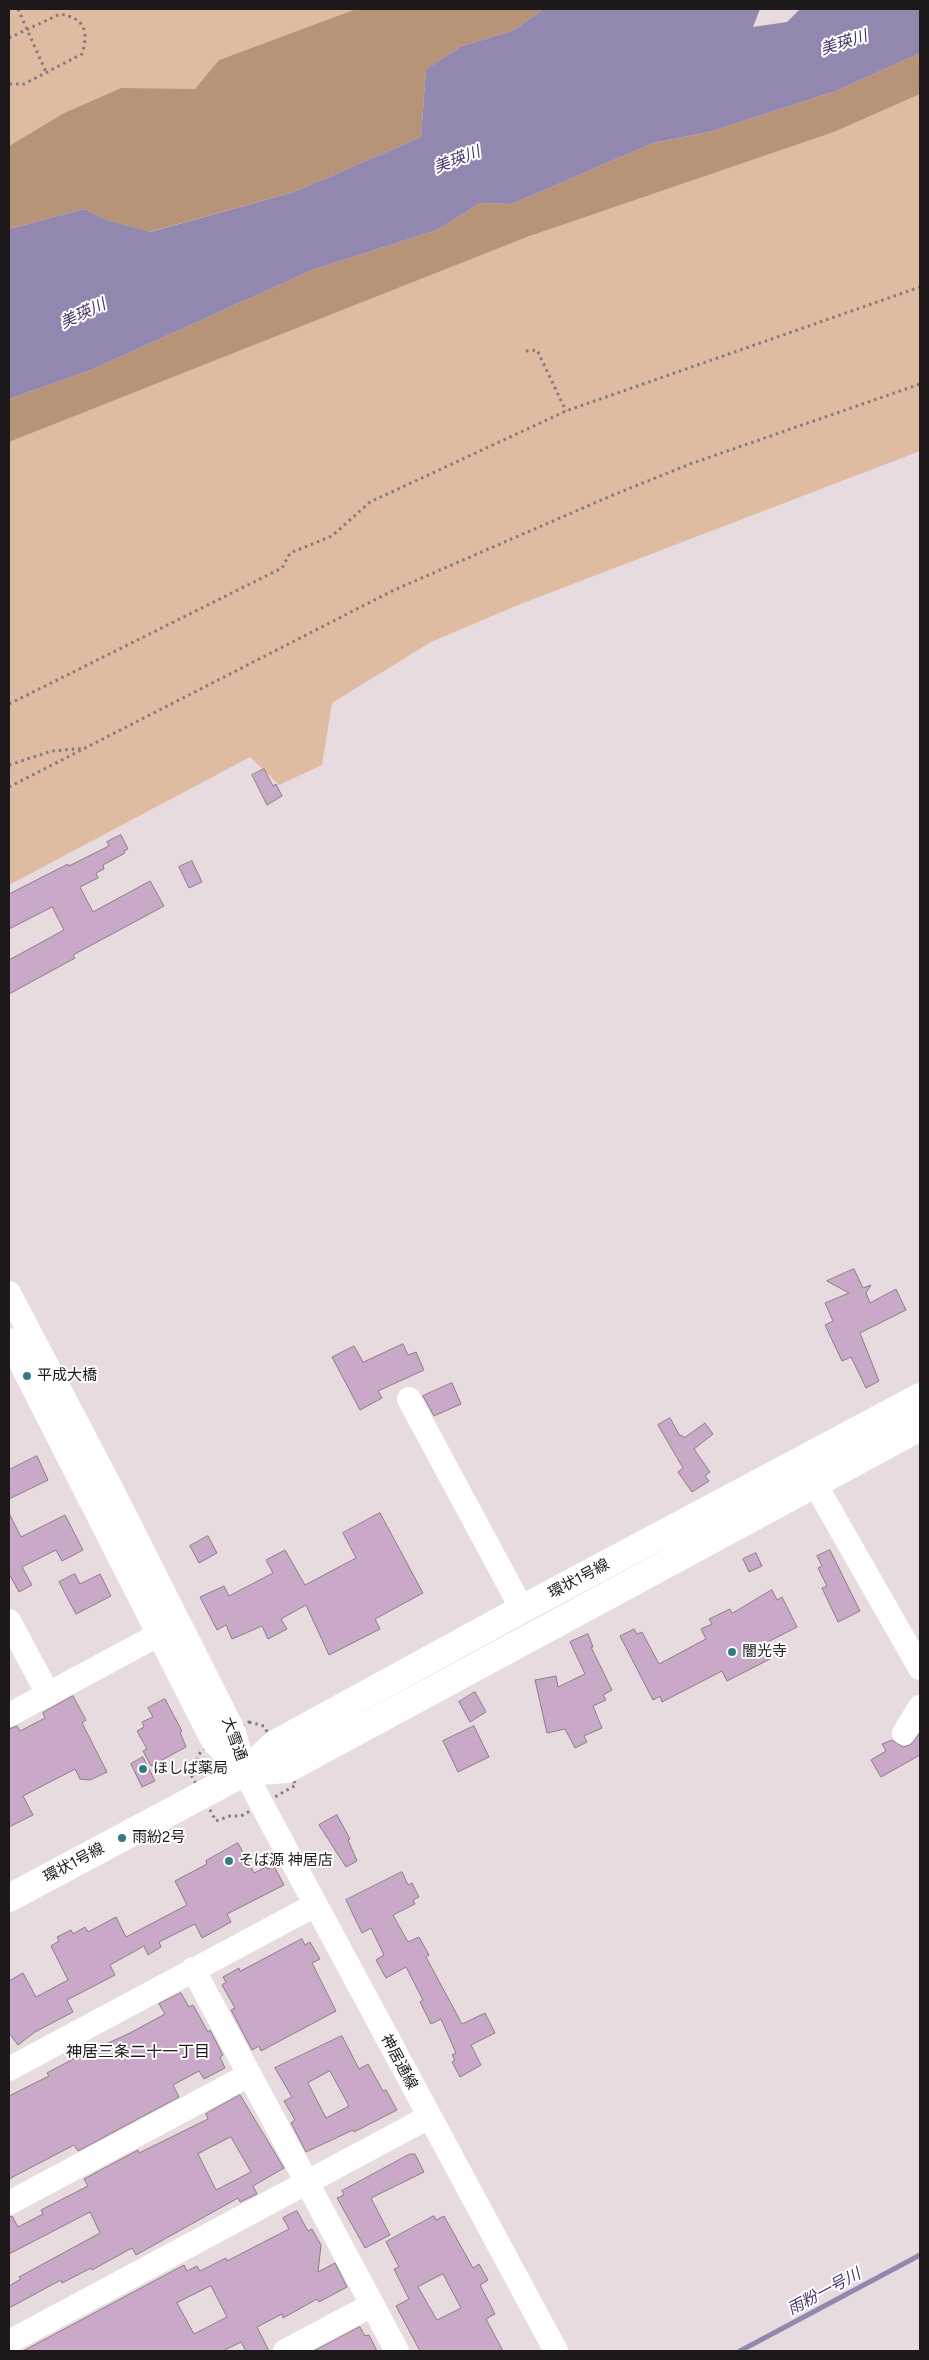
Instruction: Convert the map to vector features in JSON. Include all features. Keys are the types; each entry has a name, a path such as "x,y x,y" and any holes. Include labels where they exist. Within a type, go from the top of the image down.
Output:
{"main road":[{"name":"環状1号線","path":"9,1898 245,1772 275,1744 522,1609 920,1397"},
{"name":"環状1号線","path":"245,1772 287,1768 920,1427"}],"street":[{"name":"大雪通","path":"9,1293 234,1732 245,1772"},
{"name":"大雪通","path":"9,1340 214,1742 245,1772"},
{"path":"409,1399 522,1609"},
{"path":"815,1484 920,1668"},
{"path":"9,1621 48,1694"},
{"path":"9,1715 179,1623"},
{"path":"904,1733 920,1707"},
{"name":"神居通線","path":"245,1772 556,2351"},
{"path":"9,2069 315,1905"},
{"path":"193,1969 397,2351"},
{"path":"9,2203 249,2075"},
{"path":"9,2342 429,2117"},
{"path":"285,2351 372,2305"}],"path":[{"path":"18,9 46,72"},
{"path":"9,38 60,14 82,25 86,33 82,54 24,84 9,84"},
{"path":"9,704 282,568 290,554 332,536 370,502 566,411 920,287"},
{"path":"526,351 537,350 566,411"},
{"path":"9,787 394,590 613,495 690,464 920,384"},
{"path":"9,765 52,751 88,748"},
{"path":"249,1722 264,1726"},
{"path":"190,1773 201,1751"},
{"path":"216,1821 230,1816 241,1816"}],"shaded area":[{"path":"9,9 356,9 219,60 195,90 121,88 64,113 9,146"},
{"path":"356,9 544,9 512,31 462,46 426,69 421,137 294,192 149,232 107,220 84,209 9,229 9,146 64,113 121,88 195,89 219,60"},
{"path":"920,53 920,94 834,132 527,237 9,442 9,399 91,370 312,270 437,230 480,203 512,204 653,143 709,132 836,91"},
{"path":"920,94 920,451 518,605 431,642 332,703 322,765 279,785 250,757 9,885 9,442 527,237 834,132"}],"water":[{"name":"美瑛川","path":"544,9 760,9 753,27 787,22 800,9 920,9 920,53 836,91 709,132 653,143 512,204 480,203 437,230 312,270 91,370 9,399 9,229 84,209 107,220 150,232 294,192 421,137 426,69 462,46 512,31"}],"building":[{"path":"264,769 273,786 276,784 282,796 267,805 252,775"},
{"path":"121,835 128,849 124,851 125,853 103,865 104,869 96,873 98,878 80,887 93,912 150,881 164,906 73,955 75,958 9,994 9,960 64,930 52,907 9,929 9,894 68,864 69,866 109,846 107,842"},
{"path":"192,861 202,882 189,888 179,867"},
{"path":"854,1269 863,1288 871,1285 866,1293 870,1303 896,1289 906,1310 860,1333 879,1381 866,1388 851,1357 842,1361 825,1325 833,1321 825,1303 849,1293 827,1281"},
{"path":"403,1344 408,1355 416,1352 424,1370 378,1391 382,1398 360,1410 332,1357 354,1346 363,1362"},
{"path":"452,1383 461,1404 434,1416 423,1396"},
{"path":"670,1418 680,1436 682,1435 684,1438 705,1423 713,1434 694,1449 710,1472 705,1476 709,1481 692,1492 678,1472 683,1468 658,1425"},
{"path":"37,1456 48,1480 9,1499 9,1470"},
{"path":"9,1513 21,1537 65,1515 83,1550 62,1561 56,1550 22,1567 32,1585 19,1592 9,1574"},
{"path":"380,1513 423,1593 375,1619 380,1629 329,1655 306,1605 281,1619 287,1629 268,1639 262,1626 232,1639 226,1625 217,1630 200,1597 224,1586 229,1596 273,1573 266,1560 285,1550 305,1585 356,1558 343,1533"},
{"path":"208,1536 217,1553 199,1563 190,1546"},
{"path":"830,1550 860,1611 838,1622 822,1588 827,1586 818,1568 822,1566 817,1556"},
{"path":"756,1553 762,1566 749,1572 743,1559"},
{"path":"75,1574 80,1584 100,1574 111,1596 76,1614 59,1582"},
{"name":"闇光寺","path":"772,1590 777,1600 782,1597 797,1627 762,1645 770,1659 727,1681 722,1671 662,1702 660,1696 653,1700 620,1636 634,1629 637,1634 642,1632 659,1664 706,1639 701,1629 712,1624 709,1619 730,1609 732,1613"},
{"path":"588,1634 593,1647 591,1647 612,1690 603,1695 606,1700 593,1706 602,1728 584,1736 587,1742 575,1748 565,1729 547,1733 535,1680 556,1676 558,1687 585,1674 570,1642"},
{"path":"475,1692 486,1712 470,1722 459,1702"},
{"path":"73,1696 86,1720 82,1723 107,1772 90,1780 80,1779 75,1769 23,1796 33,1815 9,1827 9,1729 17,1726 20,1731 45,1718 43,1713"},
{"path":"165,1699 182,1731 180,1732 186,1747 151,1766 143,1751 147,1749 137,1731 144,1727 142,1722 153,1717 148,1708"},
{"path":"474,1726 489,1757 458,1772 443,1741"},
{"path":"920,1733 920,1755 881,1777 871,1760 886,1751 882,1744 892,1740 903,1747 910,1745"},
{"path":"143,1757 155,1781 142,1787 131,1764"},
{"path":"337,1815 350,1839 348,1840 357,1861 346,1867 319,1825"},
{"path":"238,1843 254,1873 266,1867 268,1869 274,1866 284,1885 227,1914 231,1922 202,1938 195,1924 159,1942 161,1947 148,1955 144,1946 110,1965 115,1975 67,2000 73,2012 35,2032 18,2045 9,2033 9,1981 23,1973 36,1997 68,1980 51,1946 59,1941 57,1937 71,1930 73,1934 85,1927 88,1932 116,1917 126,1937 187,1905 175,1881 207,1864 206,1861"},
{"path":"402,1872 408,1885 412,1883 419,1897 413,1900 415,1904 393,1915 408,1942 419,1937 429,1955 426,1957 462,2024 485,2013 495,2033 471,2045 481,2065 460,2077 452,2062 455,2060 452,2055 456,2053 441,2019 431,2024 420,2002 423,2000 406,1967 386,1978 376,1960 384,1955 371,1928 362,1933 346,1900"},
{"path":"302,1939 305,1945 310,1942 320,1959 312,1963 336,2011 261,2051 259,2046 252,2050 231,2010 235,2008 222,1985 226,1982 223,1977 239,1968 240,1971"},
{"path":"181,1993 189,2007 193,2005 208,2032 210,2030 223,2055 220,2057 225,2068 204,2079 199,2071 173,2085 179,2097 78,2151 74,2145 9,2179 9,2096 49,2076 47,2073 103,2043 104,2045 130,2033 165,2014 159,2004"},
{"path":"342,2036 359,2069 368,2064 383,2091 386,2090 397,2110 354,2132 353,2130 306,2152 291,2123 295,2120 284,2101 292,2097 275,2068","holes":["330,2071 349,2106 326,2118 308,2083"]},
{"path":"240,2095 284,2168 253,2186 257,2194 240,2202 238,2198 136,2255 132,2248 92,2270 91,2268 62,2283 61,2280 9,2308 9,2286 21,2279 19,2277 100,2233 90,2212 9,2254 9,2217 12,2216 18,2227 43,2214 41,2210 88,2186 84,2179 138,2150 139,2153 208,2119 206,2114","holes":["231,2137 251,2172 216,2190 198,2154"]},
{"path":"410,2154 415,2154 424,2172 371,2198 390,2235 365,2248 337,2198 344,2195 342,2191"},
{"path":"297,2211 308,2231 312,2229 321,2245 318,2272 335,2263 347,2287 319,2302 317,2299 283,2318 282,2314 257,2327 269,2351 246,2351 241,2342 223,2351 23,2351 184,2265 187,2271 197,2266 200,2271 226,2258 227,2261 289,2229 283,2218","holes":["211,2286 227,2317 194,2334 177,2303"]},
{"path":"434,2216 436,2220 444,2216 473,2268 479,2264 488,2280 480,2285 495,2314 486,2319 503,2351 420,2351 396,2306 409,2299 394,2269 399,2267 386,2242","holes":["443,2274 461,2308 437,2320 418,2287"]},
{"path":"360,2327 365,2336 369,2335 377,2351 314,2351"}],"waterway":[{"name":"雨粉一号川","path":"740,2351 920,2255"}],"place":[{"name":"平成大橋","path":"27,1376"},
{"name":"闇光寺","path":"732,1652"},
{"name":"ほしば薬局","path":"143,1769"},
{"name":"雨紛2号","path":"122,1838"},
{"name":"そば源 神居店","path":"229,1861"}],"district":[{"name":"神居三条二十一丁目","path":"138,2052"}]}
